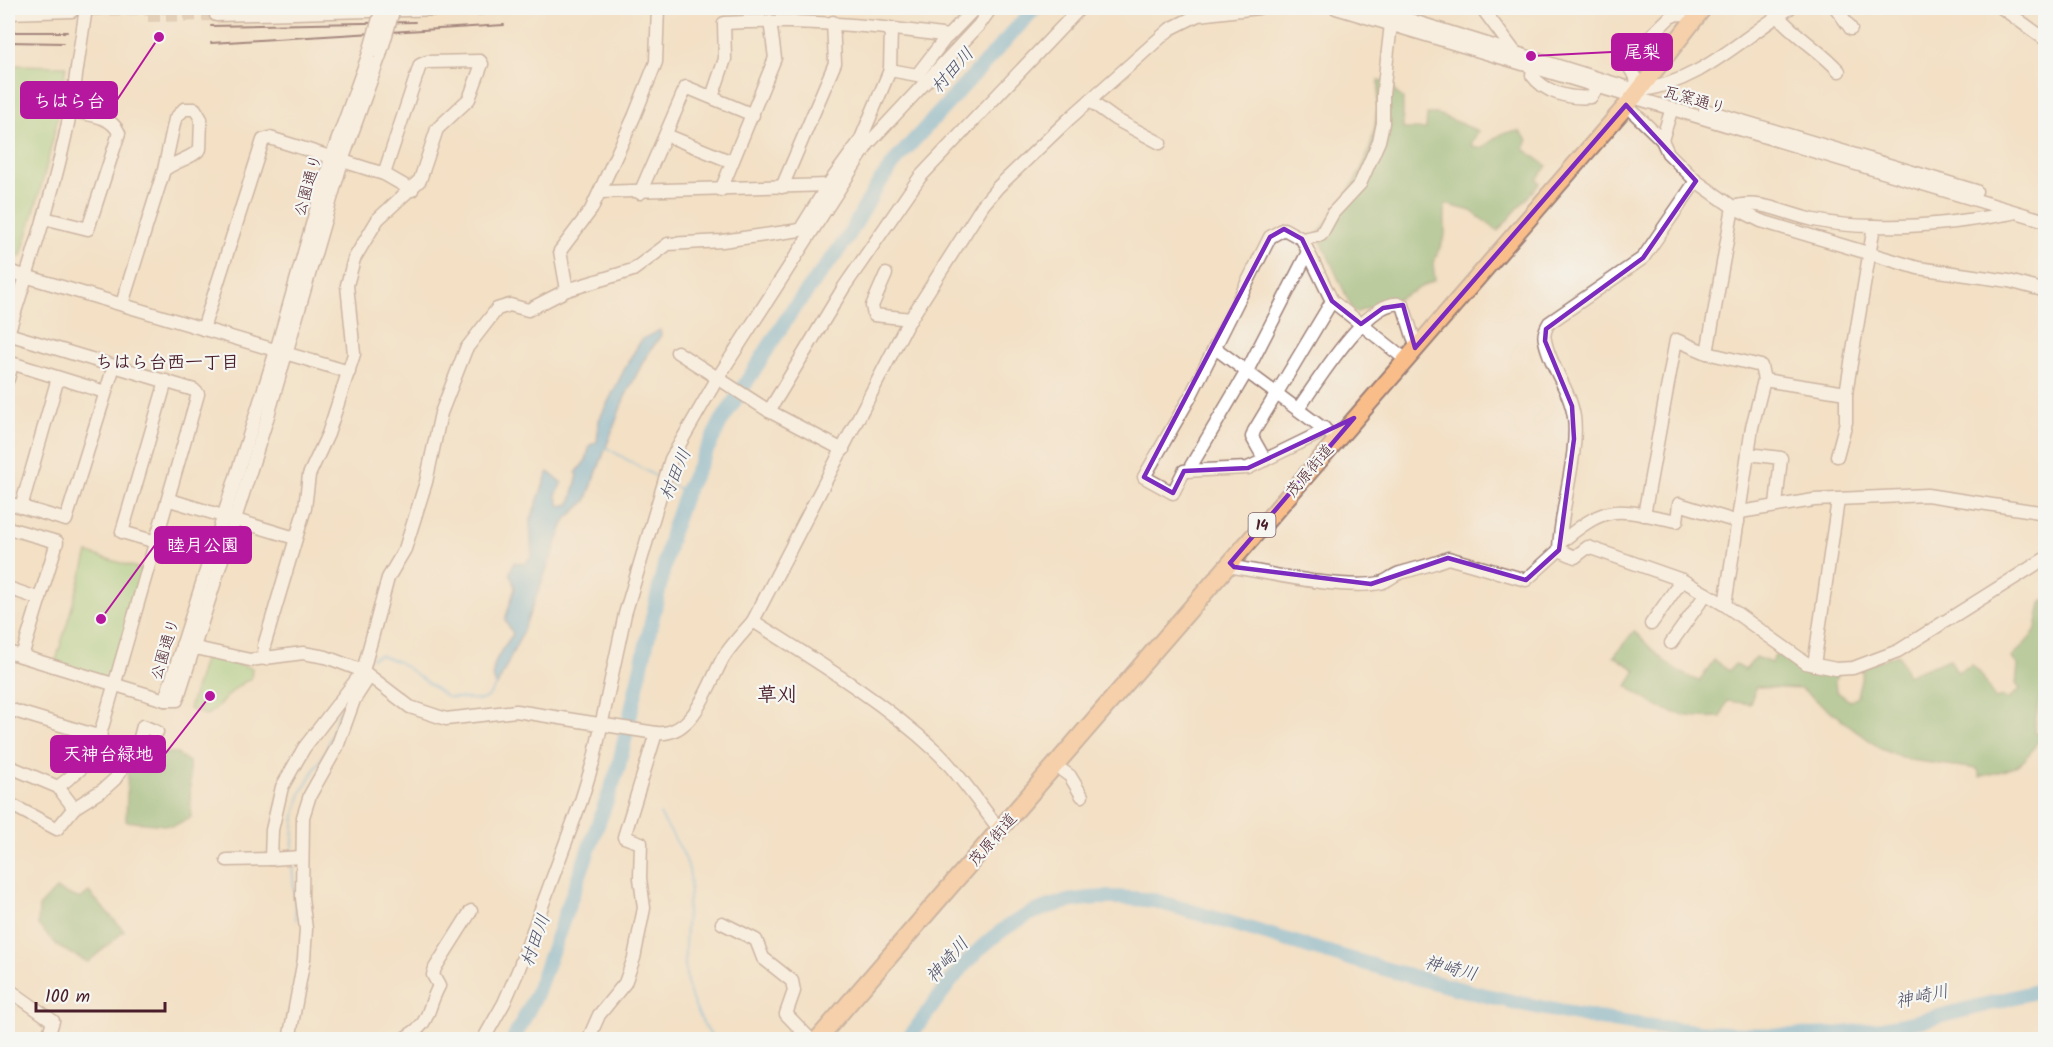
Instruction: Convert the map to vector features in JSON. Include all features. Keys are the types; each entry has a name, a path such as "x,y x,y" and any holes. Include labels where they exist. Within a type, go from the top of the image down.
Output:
{"main road":[{"name":"茂原街道","path":"817,1040 1230,563 1330,433 1411,352 1632,98 1700,11"}],"street":[{"path":"58,787 93,759 101,737 170,500 198,394 194,390 166,381 8,334 44,218 71,111 86,8"},
{"path":"216,15 481,8"},
{"path":"567,290 560,250 591,210 656,62 658,8"},
{"path":"483,1040 504,1003 518,971 578,812 594,759 625,614 671,459 717,379 868,144 979,25 991,8"},
{"path":"769,411 844,287 920,177 1080,8"},
{"path":"188,646 250,660 303,653 326,657 366,674 403,703 431,716 461,719 506,710 666,734 683,726 694,713 725,655 753,621 911,319 973,221 998,187 1170,29 1198,15 1258,8"},
{"name":"瓦窯通り","path":"1336,8 1389,15 1514,51 1632,98 1672,108 2046,221"},
{"name":"瓦窯通り","path":"1371,8 1597,88 2046,212"},
{"path":"1482,8 1514,51"},
{"path":"1632,98 1674,84 1698,72 1790,8"},
{"path":"1836,8 1851,29"},
{"path":"2002,8 2046,40"},
{"name":"公園通り","path":"116,685 165,700 177,700 188,646 281,352 337,160 374,55 387,9"},
{"path":"890,70 917,75 947,36 973,10"},
{"path":"8,13 72,11"},
{"path":"1700,11 1670,17 1622,57 1636,78 1632,98 1662,140 1668,153 1696,181 1733,207 1761,221 1869,255 1918,268 2009,281 2046,291"},
{"path":"1330,433 1316,435 1248,468 1184,471 1173,493 1144,477 1215,348 1236,301 1270,237 1284,229 1302,238 1321,235 1333,213 1360,184 1374,158 1383,123 1389,15"},
{"path":"1777,15 1794,35 1824,55 1839,71"},
{"path":"721,190 775,58 771,21"},
{"path":"712,97 725,59 724,23 833,22 947,36"},
{"path":"782,187 835,63 833,22"},
{"path":"289,1040 304,959 306,929 301,856 303,817 310,795 329,763 366,674 388,578 405,549 426,482 441,413 466,349 497,309 510,305 528,310 567,290 633,270 668,244 722,241 800,230 828,185 860,141 890,70 891,28"},
{"path":"265,659 264,646 305,508 309,475 328,434 354,354 347,285 354,259 378,219 412,190 420,180 437,129 469,99 482,64 480,60 427,62 420,65 384,174"},
{"path":"1534,67 1532,75 1537,81 1559,94 1591,97 1597,88"},
{"path":"640,193 686,87 753,115"},
{"path":"1090,101 1115,119 1160,143"},
{"path":"122,304 164,170 164,161 179,112 188,108 195,110 201,119 200,149 193,156 173,162 164,170"},
{"path":"1662,140 1672,108"},
{"path":"44,218 88,230 119,133 115,125 106,118 71,111"},
{"path":"666,135 732,162"},
{"path":"203,329 263,140 270,138 384,174 412,190"},
{"path":"1559,546 1575,428 1568,395 1545,341 1545,329 1599,286 1643,258 1696,181"},
{"path":"600,192 640,193 828,185"},
{"path":"1733,207 1743,204 1759,206 1815,220 1874,226 1934,224 2017,212"},
{"path":"1707,352 1733,207"},
{"path":"1837,456 1846,422 1846,393 1874,226"},
{"path":"1302,238 1332,301 1361,324 1411,352"},
{"path":"1188,471 1247,371 1308,252"},
{"path":"8,272 349,372"},
{"path":"886,274 872,306 874,315 911,319"},
{"path":"1265,460 1252,437 1332,301"},
{"path":"1298,410 1361,324 1383,308 1398,303 1406,310 1411,352"},
{"path":"1644,515 1676,340 1707,352 1761,366 1764,380 1748,454 1725,605"},
{"path":"1215,348 1330,433"},
{"path":"677,352 769,411 843,450"},
{"path":"8,379 10,363 105,392"},
{"path":"8,503 66,520 114,366"},
{"path":"21,507 58,378"},
{"path":"1764,380 1846,393"},
{"path":"156,542 122,532 166,381"},
{"path":"1748,454 1781,458 1776,505"},
{"path":"1230,563 1234,567 1316,581 1371,584 1382,583 1398,574 1431,566 1448,558 1526,579 1583,523 1618,509 1677,521 1679,504 1739,517 1776,505 1927,495 2046,513"},
{"path":"170,500 295,538"},
{"path":"1814,665 1838,500"},
{"path":"8,528 57,542 22,656"},
{"path":"1559,546 1575,557 1588,547 1682,580 1725,605 1792,654 1814,665 1844,669 1885,658 2046,558"},
{"path":"1652,624 1682,580"},
{"path":"8,588 40,599"},
{"path":"1671,643 1706,594"},
{"path":"753,621 847,680 938,753 1000,830"},
{"path":"8,652 116,685"},
{"path":"271,859 272,830 282,787 304,748 366,674"},
{"path":"8,709 101,737"},
{"path":"8,803 57,829 74,808 104,789 115,779 138,745 143,726 157,732"},
{"path":"588,1040 599,1015 626,983 634,958 644,908 640,878 641,843 624,837 656,733"},
{"path":"8,766 58,787 74,808"},
{"path":"1056,766 1070,777 1082,796"},
{"path":"227,860 301,856"},
{"path":"401,1040 419,1036 439,986 433,975 435,968 471,911"},
{"path":"722,923 756,940 763,958 792,981 794,991 786,1014 811,1040"},
{"path":"8,989 53,1021 47,1040"}],"highlighted area":[{"path":"1626,105 1696,181 1643,258 1546,329 1545,341 1572,406 1574,439 1559,550 1526,580 1448,558 1371,584 1234,567 1230,563 1354,418 1248,468 1184,471 1173,493 1144,477 1270,237 1284,229 1302,239 1332,301 1361,324 1383,308 1403,305 1415,348"}],"green space":[{"path":"8,65 66,66 53,138 21,256 8,261"},
{"path":"1379,81 1391,84 1395,92 1403,98 1403,129 1426,129 1427,114 1438,114 1478,131 1471,145 1480,149 1503,133 1519,131 1528,140 1524,149 1547,166 1537,179 1540,183 1498,231 1471,211 1445,204 1445,236 1433,263 1435,280 1374,311 1372,307 1354,313 1318,234 1356,180 1364,164 1375,128"},
{"path":"88,553 147,571 116,685 54,667"},
{"path":"2045,600 2045,693 2040,694 2034,732 2042,733 2030,754 2018,765 1980,777 1978,769 1909,760 1881,749 1801,689 1756,687 1750,704 1727,701 1721,717 1694,717 1671,712 1627,686 1636,670 1614,656 1634,631 1671,666 1699,681 1714,660 1729,671 1735,664 1745,670 1756,657 1771,663 1778,651 1807,663 1839,669 1835,681 1836,691 1850,701 1857,696 1864,666 1898,654 1908,675 1950,659 1957,672 1972,665 1981,674 1995,699 2003,697 2007,700 2020,689 2016,684 2018,666 2012,658 2035,632 2041,603"},
{"path":"209,658 252,668 251,679 238,686 206,715 189,709 204,660"},
{"path":"140,752 176,753 189,762 191,817 174,826 126,821 128,765"},
{"path":"56,889 80,899 89,892 124,931 88,962 60,948 38,925 39,907"}],"water":[{"path":"660,330 661,335 644,360 624,399 586,501 567,518 563,526 523,631 497,686 493,673 494,666 500,652 513,634 505,620 515,588 510,573 514,562 525,564 532,555 530,522 548,472 562,483 556,495 560,506 570,504 578,475 576,473 586,460 590,445 597,442 599,420 629,360 642,339"}],"waterway":[{"name":"村田川","path":"513,1040 536,995 618,769 672,532 686,491 721,422 791,312 846,240 877,186 896,160 1035,8"},
{"path":"607,448 662,480"},
{"path":"669,484 686,491"},
{"path":"372,658 379,655 399,662 447,697 481,700 488,697 497,684"},
{"path":"292,854 295,815 301,793 327,748 339,711"},
{"path":"660,814 689,868 691,885 685,949 687,979 695,1008 714,1040"},
{"path":"292,863 296,920"},
{"name":"神崎川","path":"907,1040 962,968 1001,931 1042,909 1063,903 1108,897 1156,901 1318,950 1481,994 1564,1012 1647,1026 1731,1034 1846,1033 1875,1030 1932,1018 2046,989"}],"tunnel":[{"path":"72,11 168,8"},
{"path":"148,16 216,15"}],"railway":[{"path":"211,26 415,22"},
{"path":"211,43 504,25"},
{"path":"8,32 67,32"},
{"path":"8,42 63,43"}],"place":[{"name":"ちはら台","path":"159,37"},
{"name":"尾梨","path":"1531,56"},
{"name":"睦月公園","path":"101,619"},
{"name":"天神台緑地","path":"210,696"}],"district":[{"name":"ちはら台西一丁目","path":"167,362"},
{"name":"草刈","path":"777,694"}]}
